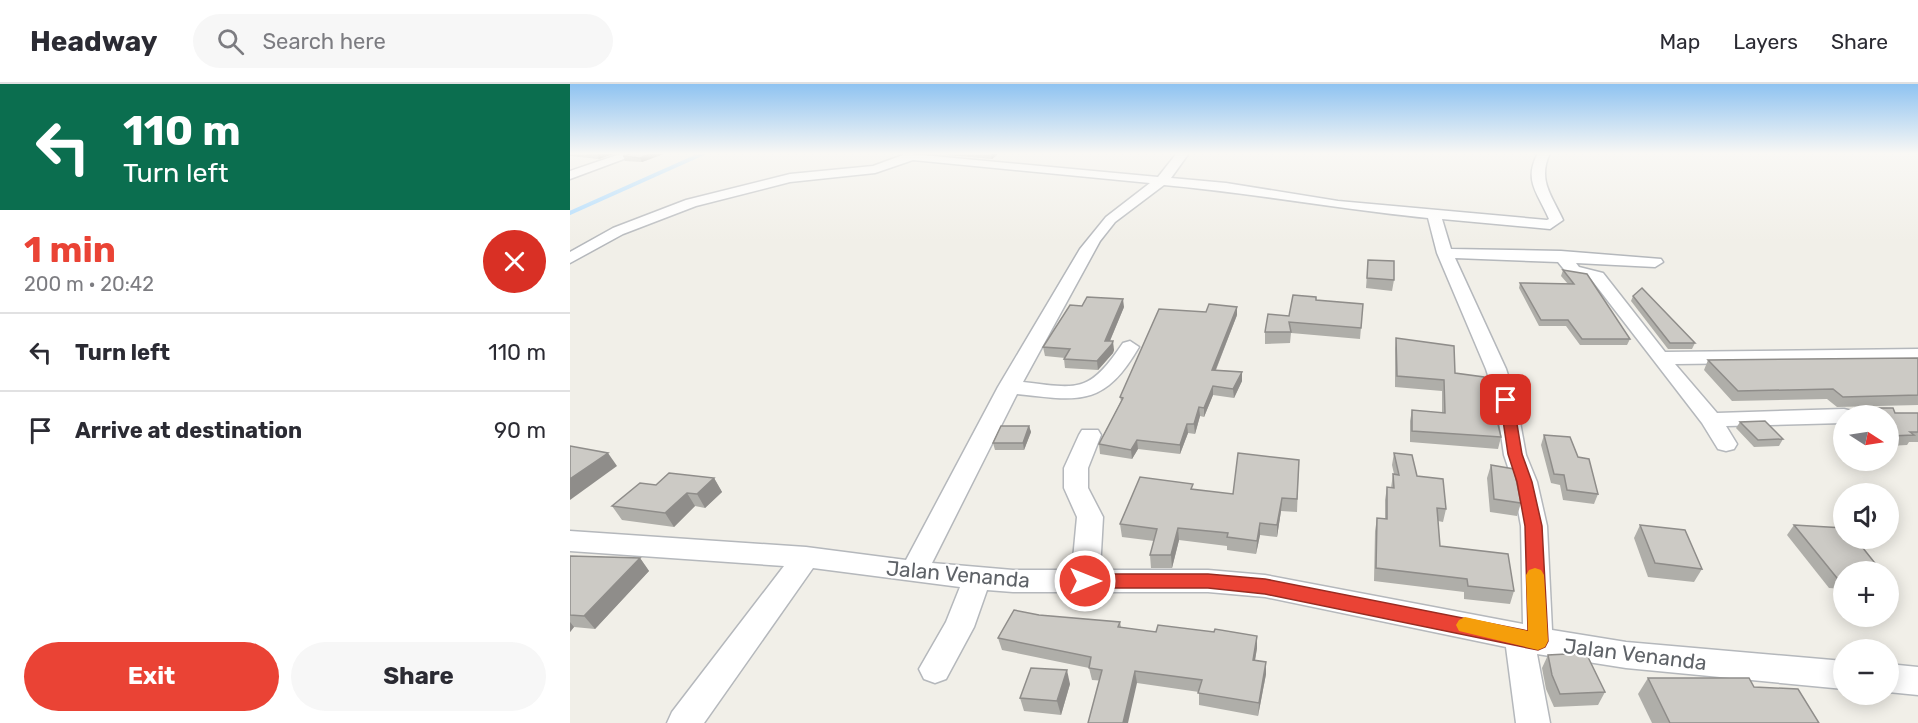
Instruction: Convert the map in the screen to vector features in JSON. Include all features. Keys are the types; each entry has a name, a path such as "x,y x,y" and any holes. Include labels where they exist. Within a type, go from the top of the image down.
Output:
{"street":[{"path":"570,258 618,231 691,203 771,183"},
{"path":"914,572 1008,387 1073,273 1102,228 1159,183"},
{"path":"1181,183 1226,187 1338,205 1542,225 1555,223 1551,207 1538,183"},
{"path":"1434,215 1445,253 1496,369 1506,400 1515,454 1525,482 1534,526 1529,638 1533,723"},
{"path":"1445,253 1561,256 1573,270 1655,261"},
{"path":"1599,268 1660,358 1712,420 1726,444"},
{"path":"1008,387 1079,393 1092,391 1122,362 1130,347"},
{"path":"1660,358 1918,355"},
{"path":"1712,420 1833,416"},
{"path":"1085,581 1090,517 1076,488 1076,468 1090,435"},
{"name":"Jalan Venanda","path":"570,542 806,557 977,579 1208,581 1265,586 1626,655 1833,674"},
{"path":"684,723 806,557"},
{"path":"935,669 959,627 977,579"},
{"path":"1899,679 1918,681"}],"building":[{"path":"1368,260 1394,261 1394,280 1367,278"},
{"path":"1563,270 1587,274 1630,339 1582,339 1568,320 1541,320 1520,283 1574,284"},
{"path":"1642,288 1695,343 1670,343 1633,296"},
{"path":"1293,295 1316,297 1316,300 1363,304 1361,328 1289,322 1291,332 1265,332 1268,314 1289,316"},
{"path":"1087,297 1123,299 1105,341 1113,341 1112,344 1097,361 1064,359 1070,349 1043,347 1070,305 1082,306"},
{"path":"1209,304 1237,307 1212,370 1242,372 1233,389 1213,386 1204,408 1199,407 1194,424 1187,424 1180,445 1137,440 1131,450 1099,444 1123,398 1120,397 1159,309 1206,312"},
{"path":"1396,338 1454,346 1455,373 1484,377 1486,415 1496,416 1501,437 1412,431 1412,410 1445,413 1444,380 1397,376"},
{"path":"1918,358 1918,395 1843,397 1833,389 1738,391 1708,360"},
{"path":"1899,413 1918,413 1918,432 1910,432 1914,435 1899,436"},
{"path":"1765,421 1783,439 1758,440 1740,422"},
{"path":"1001,426 1029,426 1023,443 993,443"},
{"path":"1544,435 1570,437 1578,457 1589,459 1598,494 1567,490 1564,475 1554,474"},
{"path":"570,446 608,453 570,479"},
{"path":"1238,453 1299,460 1297,499 1282,498 1277,525 1260,523 1257,541 1227,537 1228,533 1178,528 1171,555 1150,555 1157,529 1120,524 1140,477 1193,484 1191,489 1233,494"},
{"path":"1394,453 1412,455 1417,476 1443,479 1446,509 1437,508 1440,546 1508,554 1514,591 1468,586 1467,579 1376,568 1377,518 1387,519 1387,487 1394,488 1393,474 1399,475"},
{"path":"1491,465 1514,469 1521,503 1494,499"},
{"path":"669,473 714,478 697,494 687,493 665,513 612,506 640,483 656,485"},
{"path":"1640,525 1685,530 1702,569 1655,563"},
{"path":"1794,525 1833,527 1833,549 1864,549 1873,561 1833,561 1833,573"},
{"path":"570,556 640,558 584,616 570,615"},
{"path":"1014,610 1039,615 1120,622 1118,627 1156,632 1158,625 1214,632 1215,629 1257,636 1253,660 1266,662 1259,703 1198,693 1202,680 1135,671 1123,723 1088,723 1102,670 1089,668 1091,657 998,638"},
{"path":"1586,653 1605,692 1560,694 1552,675 1548,655"},
{"path":"1031,668 1067,670 1057,701 1020,698"},
{"path":"1648,678 1749,678 1754,687 1798,689 1819,723 1670,723"}],"waterway":[{"path":"570,213 637,183"}],"slow traffic":[{"path":"1465,625 1538,641 1535,575"}],"route":[{"path":"1085,581 1208,581 1265,586 1538,641 1534,526 1525,482 1515,454 1514,437 1506,400"}]}
